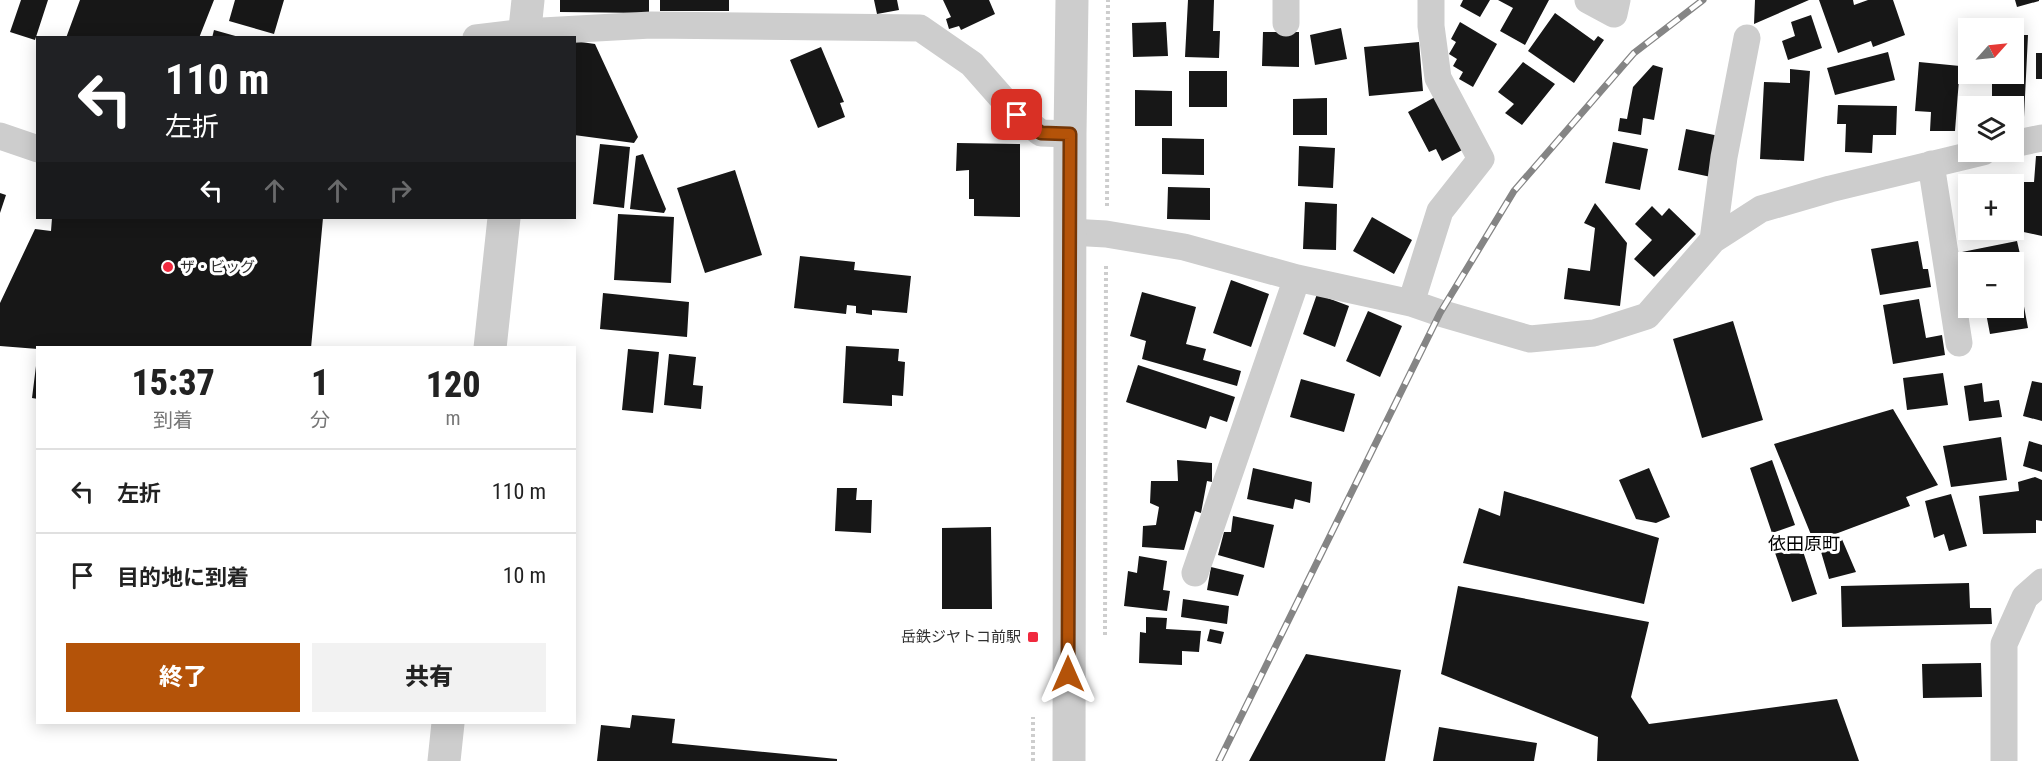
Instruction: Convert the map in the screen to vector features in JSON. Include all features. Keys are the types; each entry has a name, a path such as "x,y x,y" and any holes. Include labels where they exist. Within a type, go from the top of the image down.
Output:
{"street":[{"path":"1069,761 1072,0"},
{"path":"1411,303 1440,212 1481,159 1438,78 1431,26 1431,0"},
{"path":"1588,0 1614,14 1617,0"},
{"path":"483,36 525,23 920,28 972,64 1017,115 1041,133 1070,134"},
{"path":"1713,240 1724,157 1747,38"},
{"path":"0,136 36,148"},
{"path":"2024,142 2042,138"},
{"path":"1070,232 1106,234 1184,247 1297,278 1411,303 1530,339 1594,333 1647,316 1713,240 1761,209 1958,158"},
{"path":"1931,164 1959,343"},
{"path":"489,346 504,219"},
{"path":"1195,573 1297,278"},
{"path":"2004,761 2004,644 2025,597 2042,582"},
{"path":"444,761 448,724"}],"path":[{"path":"1105,642 1108,0"}],"building":[{"path":"21,0 48,0 35,40 10,32"},
{"path":"80,0 214,0 200,36 67,36"},
{"path":"235,0 284,0 274,34 229,21"},
{"path":"560,0 649,0 649,13 560,12"},
{"path":"660,0 729,0 729,11 660,11"},
{"path":"874,0 897,0 899,10 877,14"},
{"path":"943,0 989,0 995,14 961,30 959,26 949,29 946,19 951,17"},
{"path":"1188,0 1214,0 1213,31 1220,31 1219,58 1185,57"},
{"path":"1463,0 1490,0 1480,17 1460,6"},
{"path":"1498,0 1549,0 1525,45 1500,31 1513,8"},
{"path":"1755,0 1809,0 1754,24"},
{"path":"1819,0 1853,0 1854,5 1868,0 1893,0 1905,35 1873,47 1871,41 1838,53"},
{"path":"2015,0 2039,0 2039,1 2017,7"},
{"path":"1555,13 1594,41 1598,36 1604,40 1574,83 1528,51"},
{"path":"1811,15 1822,48 1788,60 1782,41 1795,36 1791,22"},
{"path":"1166,22 1168,56 1133,57 1132,23"},
{"path":"1460,22 1497,44 1473,87 1459,79 1463,72 1453,66 1457,59 1449,54 1456,42 1451,39"},
{"path":"1341,28 1347,59 1315,65 1310,35"},
{"path":"214,30 235,36 212,36"},
{"path":"1263,32 1299,32 1299,67 1262,66"},
{"path":"2024,35 2028,35 2024,117 2024,96 1992,96 1992,84 2024,84"},
{"path":"576,41 595,44 638,137 634,143 576,135"},
{"path":"1419,42 1423,91 1369,96 1364,47"},
{"path":"821,47 844,102 840,103 845,117 818,128 790,60"},
{"path":"1888,52 1895,80 1835,95 1827,68"},
{"path":"2036,53 2042,53 2042,79 2036,79"},
{"path":"1523,62 1555,84 1522,125 1505,113 1514,104 1498,92"},
{"path":"1919,62 1958,66 1955,131 1930,131 1931,112 1915,111"},
{"path":"1653,65 1663,68 1654,120 1643,118 1641,135 1618,131 1620,118 1627,119 1633,87"},
{"path":"1790,69 1810,71 1804,161 1760,159 1764,82 1790,83"},
{"path":"1189,71 1227,71 1227,107 1189,107"},
{"path":"1135,90 1172,91 1172,126 1135,126"},
{"path":"1435,97 1464,149 1442,161 1436,149 1429,152 1408,112"},
{"path":"1327,98 1327,135 1293,135 1293,99"},
{"path":"1838,105 1897,106 1896,135 1873,135 1872,153 1845,152 1846,124 1837,124"},
{"path":"1686,129 1719,136 1711,177 1678,170"},
{"path":"1162,138 1204,139 1204,175 1162,174"},
{"path":"1613,142 1648,149 1640,190 1605,183"},
{"path":"957,143 1020,144 1020,217 974,216 974,199 969,199 969,170 956,171"},
{"path":"600,144 630,147 624,208 593,204"},
{"path":"1299,146 1335,148 1333,188 1298,186"},
{"path":"643,154 666,209 664,213 630,209 636,156"},
{"path":"2036,156 2042,156 2042,236 2024,232 2024,182 2034,182"},
{"path":"735,170 762,255 705,273 677,188"},
{"path":"1168,187 1210,188 1210,220 1167,219"},
{"path":"0,193 6,195 0,213"},
{"path":"1305,202 1337,204 1336,250 1303,249"},
{"path":"1595,203 1627,243 1620,306 1564,299 1568,268 1590,271 1595,228 1584,223"},
{"path":"1652,206 1662,216 1669,208 1696,234 1654,277 1634,259 1652,240 1635,224"},
{"path":"618,214 674,217 671,283 614,280"},
{"path":"1372,217 1412,240 1394,274 1353,251"},
{"name":"ザ・ビッグ","path":"52,219 323,219 311,346 36,346 36,349 0,346 0,303 35,229 51,231"},
{"path":"1918,241 1923,269 1928,269 1931,287 1880,295 1871,249"},
{"path":"2017,241 2020,252 1962,252"},
{"path":"800,256 855,262 854,270 911,276 907,313 872,310 872,315 856,313 856,306 847,305 846,314 794,308"},
{"path":"1231,280 1269,294 1251,347 1213,333"},
{"path":"1142,292 1196,307 1186,344 1206,349 1203,360 1241,371 1237,386 1142,359 1146,341 1130,336"},
{"path":"603,293 689,302 687,337 600,329"},
{"path":"1317,294 1349,306 1335,347 1303,334"},
{"path":"1919,299 1926,338 1942,335 1945,355 1893,364 1883,305"},
{"path":"2024,306 2028,328 1990,334 1987,318 2024,318"},
{"path":"1368,311 1402,326 1380,377 1346,361"},
{"path":"1733,321 1763,420 1702,438 1673,339"},
{"path":"846,346 899,349 898,361 905,362 903,396 892,395 892,406 843,403"},
{"path":"628,349 659,352 653,413 622,410"},
{"path":"669,354 696,357 693,385 703,386 701,409 664,405"},
{"path":"1138,365 1235,397 1227,422 1210,416 1206,429 1126,402"},
{"path":"36,366 36,399 32,398"},
{"path":"1943,373 1948,405 1907,410 1903,378"},
{"path":"1301,379 1355,394 1344,432 1290,417"},
{"path":"2032,381 2042,383 2042,421 2023,416"},
{"path":"1982,383 1984,402 1999,400 2002,417 1969,421 1964,386"},
{"path":"1893,409 1938,485 1906,497 1910,506 1814,542 1774,444"},
{"path":"2001,437 2007,480 1951,487 1943,446"},
{"path":"2029,441 2042,445 2042,472 2023,466"},
{"path":"1177,460 1212,463 1212,482 1207,481 1201,513 1195,511 1184,550 1142,547 1143,526 1156,525 1159,507 1150,503 1151,481 1178,481"},
{"path":"1772,460 1795,525 1772,533 1750,468"},
{"path":"1253,468 1312,482 1310,503 1295,499 1293,509 1247,499"},
{"path":"1649,468 1670,517 1656,523 1636,519 1619,480"},
{"path":"2035,477 2042,480 2042,521 2036,520 2036,533 1983,534 1979,496 2019,491 2018,482"},
{"path":"837,488 857,488 856,500 872,500 871,533 835,531"},
{"path":"1504,491 1659,538 1644,604 1463,563 1479,508 1500,516"},
{"path":"1951,494 1967,546 1949,551 1944,534 1934,538 1925,501"},
{"path":"1233,516 1274,525 1264,568 1218,555 1224,532 1231,532"},
{"path":"991,527 992,609 942,609 942,528"},
{"path":"1841,537 1856,572 1829,579 1819,545"},
{"path":"1799,539 1817,594 1792,602 1773,547"},
{"path":"1139,556 1167,561 1163,590 1170,591 1167,611 1124,606 1128,571 1137,573"},
{"path":"1211,567 1244,575 1238,596 1207,590"},
{"path":"1969,583 1970,608 1991,608 1992,624 1842,627 1841,586"},
{"path":"1458,586 1649,622 1631,697 1649,724 1837,699 1859,761 1597,761 1598,737 1441,674"},
{"path":"1183,599 1229,606 1227,624 1181,617"},
{"path":"1146,617 1167,618 1166,629 1201,631 1199,652 1182,651 1182,665 1139,663 1140,632 1146,633"},
{"path":"1210,629 1224,632 1221,644 1207,641"},
{"path":"1306,654 1401,670 1385,761 1249,761"},
{"path":"1981,663 1982,697 1923,698 1922,664"},
{"path":"632,715 675,719 672,743 837,759 837,761 597,761 601,725 630,728"},
{"path":"1439,727 1537,743 1534,761 1433,761"}],"railway":[{"path":"1219,761 1440,313 1514,191 1634,53 1703,0"}],"place":[{"name":"ザ・ビッグ","path":"168,267"},
{"name":"岳鉄ジヤトコ前駅","path":"1033,637"}],"district":[{"name":"依田原町","path":"1804,544"}],"route":[{"path":"1017,115 1041,133 1070,134 1068,674"}]}
